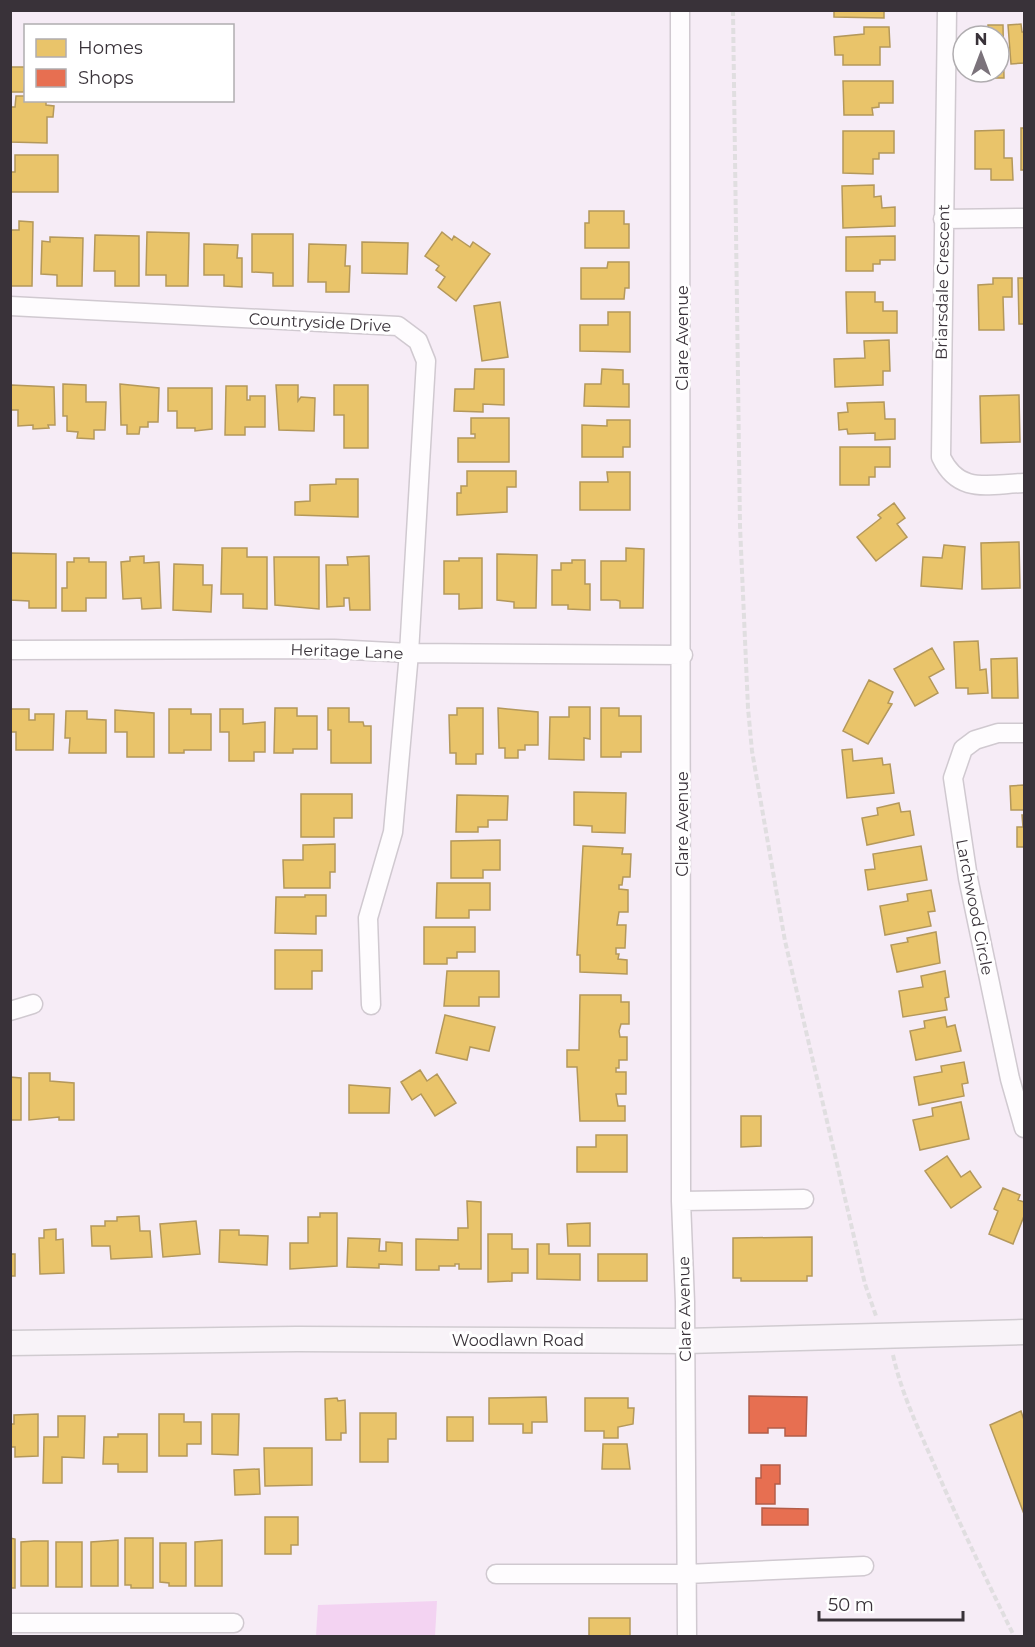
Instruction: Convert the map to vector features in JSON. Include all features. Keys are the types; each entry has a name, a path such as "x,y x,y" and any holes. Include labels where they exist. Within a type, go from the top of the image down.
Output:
{"main road":[{"name":"Woodlawn Road","path":"10,1342 297,1339 685,1341 1024,1332"}],"street":[{"name":"Clare Avenue","path":"680,10 683,655 681,1201 685,1341 687,1636"},
{"name":"Briarsdale Crescent","path":"947,10 940,457 948,473 966,484 1024,483"},
{"path":"943,219 1024,219"},
{"name":"Countryside Drive","path":"10,306 398,326 418,341 426,361 409,653 393,832 368,918 371,1005"},
{"name":"Heritage Lane","path":"10,650 334,650 409,653 683,655"},
{"name":"Larchwood Circle","path":"1024,733 998,733 975,740 963,749 953,778 968,878 1010,1079 1024,1128"},
{"path":"10,1011 33,1004"},
{"path":"681,1201 804,1199"},
{"path":"496,1574 687,1574 864,1566"},
{"path":"10,1623 234,1623"}],"path":[{"path":"733,10 740,526 752,751 785,941 812,1066 865,1284 916,1422 958,1520 1014,1636"}],"shaded area":[{"path":"437,1601 435,1636 316,1636 318,1605"}],"building: Homes":[{"path":"834,10 884,10 884,18 834,17"},
{"path":"1021,24 1022,32 1024,32 1024,63 1011,64 1011,25"},
{"path":"864,27 889,27 890,47 880,47 880,65 843,65 843,55 835,55 834,37 864,34"},
{"path":"10,67 24,67 24,92 10,92"},
{"path":"843,81 893,81 893,103 879,103 879,107 872,108 873,115 844,115"},
{"path":"16,96 24,96 24,102 46,102 46,105 54,106 53,117 47,117 47,143 10,142 11,107 15,107"},
{"path":"1021,128 1024,128 1024,170 1021,170"},
{"path":"1004,130 1004,158 1012,158 1013,180 991,180 991,169 975,169 975,131"},
{"path":"843,131 894,131 894,153 879,153 879,159 873,159 873,174 843,173"},
{"path":"15,155 58,155 58,192 10,192 10,172 15,172"},
{"path":"874,185 874,197 881,196 882,208 895,207 895,226 843,228 842,186"},
{"path":"589,211 624,211 624,224 629,224 629,248 585,248 585,223 589,223"},
{"path":"19,221 33,222 32,286 11,286 10,230 19,230"},
{"path":"147,232 189,233 188,286 166,286 166,275 146,275"},
{"path":"442,232 452,240 454,236 470,247 473,242 490,254 456,301 438,287 445,277 436,270 439,266 425,256"},
{"path":"252,234 293,234 293,286 273,286 273,273 252,272"},
{"path":"95,235 139,236 139,286 115,286 115,271 94,271"},
{"path":"895,236 895,260 880,260 880,264 873,264 873,271 846,271 846,237"},
{"path":"50,237 83,238 82,286 57,286 57,275 41,274 42,241 50,242"},
{"path":"362,242 408,243 407,274 362,273"},
{"path":"204,244 238,245 237,258 242,258 242,287 224,286 224,275 204,275"},
{"path":"309,244 346,245 345,266 350,266 349,292 326,292 326,282 308,282"},
{"path":"608,262 629,262 629,288 625,288 624,299 581,299 581,268 607,268"},
{"path":"993,278 1012,278 1012,297 1003,297 1004,330 979,330 978,285 993,284"},
{"path":"1018,278 1024,278 1024,324 1019,324"},
{"path":"846,292 875,292 875,302 883,302 883,311 897,311 897,333 847,333"},
{"path":"500,302 508,357 482,361 474,306"},
{"path":"608,312 630,312 630,352 580,351 580,325 608,325"},
{"path":"889,340 890,371 883,371 883,385 835,387 834,359 865,358 864,341"},
{"path":"475,369 504,369 504,405 483,404 483,412 454,411 455,389 474,389"},
{"path":"602,369 623,370 623,384 629,384 629,407 584,406 585,384 601,384"},
{"path":"63,384 86,385 86,402 106,402 105,430 94,430 94,439 77,438 78,432 67,431 67,416 63,416"},
{"path":"120,384 159,388 158,422 148,422 148,427 140,427 139,434 127,434 127,425 121,425"},
{"path":"11,385 54,387 55,425 48,425 49,428 33,429 33,425 18,426 18,410 11,410"},
{"path":"276,385 298,385 298,401 301,397 315,398 314,431 279,430"},
{"path":"334,385 368,385 368,448 344,448 344,415 334,415"},
{"path":"226,386 247,386 247,400 250,400 250,396 265,396 265,427 245,427 245,435 225,435"},
{"path":"168,388 212,388 212,429 195,431 195,428 177,428 177,411 168,411"},
{"path":"1019,395 1020,442 981,443 980,396"},
{"path":"884,402 885,419 895,419 895,439 875,440 875,433 848,434 847,429 839,430 838,413 848,412 847,403"},
{"path":"471,418 509,418 509,462 458,462 458,438 475,438 475,434 471,434"},
{"path":"607,420 630,420 630,447 623,447 623,457 582,457 582,425 607,426"},
{"path":"840,447 890,447 890,467 875,467 875,477 869,477 869,485 840,485"},
{"path":"467,471 516,471 516,487 507,487 507,512 457,515 457,493 461,493 461,486 467,486"},
{"path":"607,472 630,472 630,510 580,510 580,482 608,482"},
{"path":"336,479 358,479 358,517 295,515 295,502 310,501 310,485 336,484"},
{"path":"894,503 905,518 897,524 907,537 876,561 857,537 881,518 878,515"},
{"path":"1019,542 1020,588 982,589 981,543"},
{"path":"944,545 965,547 962,589 921,586 923,557 942,558"},
{"path":"222,548 247,548 247,557 267,557 267,609 243,608 243,594 221,594"},
{"path":"626,548 644,549 643,608 620,608 620,601 601,600 601,561 626,561"},
{"path":"10,553 56,554 56,608 29,608 29,601 10,600"},
{"path":"497,554 537,555 536,608 514,608 514,602 497,600"},
{"path":"144,556 144,563 159,562 161,608 142,609 141,598 123,599 121,562 130,561 130,557"},
{"path":"369,556 370,610 350,610 349,598 344,598 344,606 327,607 326,565 348,565 347,557"},
{"path":"274,557 319,557 319,609 275,605"},
{"path":"74,558 89,558 89,562 106,562 106,598 86,598 86,611 62,611 62,588 67,588 67,562 74,562"},
{"path":"459,558 482,558 482,608 459,609 459,594 444,594 444,561 459,561"},
{"path":"572,560 585,560 585,584 590,584 590,610 568,609 568,605 552,605 552,570 561,570 561,563 572,563"},
{"path":"174,564 203,565 203,585 212,585 211,612 173,610"},
{"path":"978,641 980,670 986,669 988,693 968,694 968,688 956,688 954,642"},
{"path":"932,648 944,669 929,677 938,693 915,706 894,669"},
{"path":"1017,658 1018,698 992,698 991,659"},
{"path":"869,680 893,692 888,703 892,704 868,744 843,731"},
{"path":"569,707 590,707 590,739 584,738 584,760 549,759 550,717 569,717"},
{"path":"275,708 297,708 297,716 317,716 317,749 293,749 293,753 274,753"},
{"path":"328,708 349,708 349,722 363,722 364,726 371,726 371,763 331,763"},
{"path":"457,708 483,708 483,754 476,754 476,764 456,764 456,753 450,753 449,715 457,715"},
{"path":"498,708 538,712 538,745 525,745 525,750 518,750 518,758 505,758 505,748 499,748"},
{"path":"601,708 619,708 619,716 641,716 641,752 621,752 621,757 601,757"},
{"path":"10,709 29,709 29,720 35,720 35,714 54,714 53,750 16,750 16,732 10,732"},
{"path":"169,709 191,709 191,714 211,714 211,750 184,750 184,753 169,753"},
{"path":"220,709 243,709 243,724 265,722 265,752 254,752 254,761 229,761 229,732 220,732"},
{"path":"115,710 154,713 154,757 127,757 127,732 115,732"},
{"path":"66,711 87,711 87,719 106,720 106,753 69,753 70,738 65,738"},
{"path":"852,749 853,761 882,758 883,765 890,764 894,793 847,798 842,750"},
{"path":"1024,785 1024,810 1011,810 1010,786"},
{"path":"574,792 626,793 625,833 592,832 592,826 574,825"},
{"path":"301,794 352,794 352,818 334,818 334,837 301,837"},
{"path":"457,795 508,796 507,820 488,820 488,827 478,827 478,832 456,832"},
{"path":"899,803 901,812 910,811 914,835 867,845 862,818 878,815 877,808"},
{"path":"1022,815 1024,815 1024,847 1017,847 1017,827 1023,827"},
{"path":"500,840 500,870 483,870 483,878 451,878 451,841"},
{"path":"335,844 335,872 330,872 330,888 284,888 283,860 303,860 303,845"},
{"path":"583,846 623,848 622,854 631,854 630,877 623,877 622,885 619,885 619,889 628,890 628,912 619,912 617,925 626,925 625,948 616,948 616,954 619,954 618,959 627,960 627,974 580,972 580,955 577,955"},
{"path":"921,846 927,880 868,890 865,870 875,869 873,854"},
{"path":"437,883 490,883 490,910 469,910 469,918 436,918"},
{"path":"931,890 935,911 928,912 931,926 885,935 880,906 908,901 907,894"},
{"path":"305,895 326,895 326,916 316,916 316,934 275,933 276,897 305,897"},
{"path":"424,927 475,927 475,952 457,952 457,958 447,958 447,964 424,964"},
{"path":"936,932 940,963 897,972 891,945 908,942 907,938"},
{"path":"275,950 322,950 322,971 312,971 312,989 275,989"},
{"path":"447,971 499,971 499,997 479,997 479,1006 444,1006"},
{"path":"945,971 949,997 945,998 947,1010 903,1017 899,991 923,987 921,976"},
{"path":"580,995 621,995 621,1002 629,1002 629,1024 621,1024 619,1031 620,1037 627,1037 627,1060 619,1060 619,1068 616,1068 616,1072 626,1072 626,1094 616,1094 618,1106 625,1106 625,1121 580,1121 577,1067 567,1067 567,1050 579,1050"},
{"path":"445,1015 495,1027 489,1051 470,1047 467,1060 436,1053"},
{"path":"945,1017 947,1027 955,1025 961,1051 916,1060 910,1031 925,1028 924,1021"},
{"path":"964,1062 968,1083 962,1084 964,1096 919,1105 914,1077 942,1072 941,1066"},
{"path":"420,1070 427,1081 437,1074 456,1103 435,1116 421,1094 412,1100 401,1082"},
{"path":"29,1073 50,1073 50,1081 74,1083 74,1120 59,1120 59,1117 29,1120"},
{"path":"10,1077 21,1078 21,1120 10,1120"},
{"path":"349,1085 390,1088 389,1113 349,1113"},
{"path":"961,1102 969,1139 920,1150 913,1120 933,1116 932,1108"},
{"path":"741,1116 761,1116 761,1146 741,1147"},
{"path":"596,1135 627,1135 627,1172 577,1172 577,1147 596,1147"},
{"path":"947,1156 961,1177 970,1171 981,1187 951,1208 925,1171"},
{"path":"1003,1188 1020,1195 1018,1200 1024,1202 1024,1216 1013,1244 989,1234 998,1211 994,1209"},
{"path":"467,1201 481,1202 481,1269 459,1269 459,1264 455,1264 455,1266 439,1266 439,1270 416,1270 416,1239 458,1240 458,1228 468,1228"},
{"path":"320,1213 337,1213 337,1266 290,1269 290,1243 308,1243 308,1217 320,1217"},
{"path":"139,1216 140,1231 150,1231 152,1257 111,1259 110,1246 92,1246 91,1226 105,1226 105,1221 117,1221 117,1217"},
{"path":"196,1221 200,1254 163,1257 160,1224"},
{"path":"590,1223 590,1246 568,1246 567,1224"},
{"path":"56,1229 56,1240 63,1239 64,1273 40,1274 39,1238 44,1238 44,1230"},
{"path":"220,1230 239,1230 239,1235 268,1236 267,1265 219,1262"},
{"path":"488,1234 512,1234 512,1249 528,1249 528,1273 512,1273 512,1281 488,1282"},
{"path":"812,1237 812,1276 807,1276 807,1281 741,1281 741,1278 733,1278 733,1238"},
{"path":"348,1238 380,1239 379,1251 386,1251 386,1242 402,1243 402,1265 379,1264 379,1268 347,1267"},
{"path":"537,1244 549,1244 549,1254 580,1254 580,1280 537,1279"},
{"path":"10,1254 15,1254 15,1276 10,1276"},
{"path":"598,1254 647,1254 647,1281 598,1281"},
{"path":"546,1397 547,1422 532,1422 532,1433 523,1433 523,1424 489,1424 489,1398"},
{"path":"337,1398 338,1401 345,1400 346,1433 341,1433 341,1440 326,1440 325,1399"},
{"path":"585,1398 628,1398 628,1408 634,1408 633,1424 618,1427 618,1438 604,1438 604,1431 585,1431"},
{"path":"1021,1411 1024,1420 1024,1514 990,1425"},
{"path":"360,1413 396,1413 396,1439 388,1439 388,1462 360,1462"},
{"path":"38,1414 38,1456 15,1457 15,1447 10,1447 10,1424 14,1424 14,1415"},
{"path":"159,1414 184,1414 184,1422 201,1422 201,1444 187,1444 187,1456 159,1456"},
{"path":"212,1414 239,1414 238,1455 212,1454"},
{"path":"58,1416 85,1416 84,1458 62,1457 62,1483 43,1483 44,1437 58,1437"},
{"path":"447,1417 473,1417 473,1441 447,1441"},
{"path":"118,1434 147,1434 147,1472 118,1472 118,1464 103,1464 104,1437 118,1437"},
{"path":"603,1444 627,1444 630,1469 602,1469"},
{"path":"264,1448 312,1448 312,1485 265,1486"},
{"path":"259,1469 260,1494 235,1495 234,1470"},
{"path":"265,1517 298,1517 298,1545 291,1545 291,1554 265,1554"},
{"path":"10,1538 15,1539 15,1588 10,1588"},
{"path":"125,1538 153,1538 153,1588 131,1588 131,1585 125,1585"},
{"path":"118,1540 118,1586 91,1586 91,1542"},
{"path":"222,1540 222,1586 195,1586 195,1542"},
{"path":"48,1541 48,1586 21,1586 21,1542"},
{"path":"56,1542 82,1542 82,1587 56,1587"},
{"path":"160,1543 186,1543 186,1586 169,1586 169,1583 160,1582"},
{"path":"589,1618 630,1618 630,1636 589,1636"}],"building: Shops":[{"path":"749,1396 807,1397 806,1436 785,1436 785,1428 768,1428 768,1433 749,1433"},
{"path":"761,1465 780,1465 780,1484 775,1484 775,1504 756,1504 756,1478 761,1478"},
{"path":"762,1508 808,1509 808,1525 762,1525"}]}
